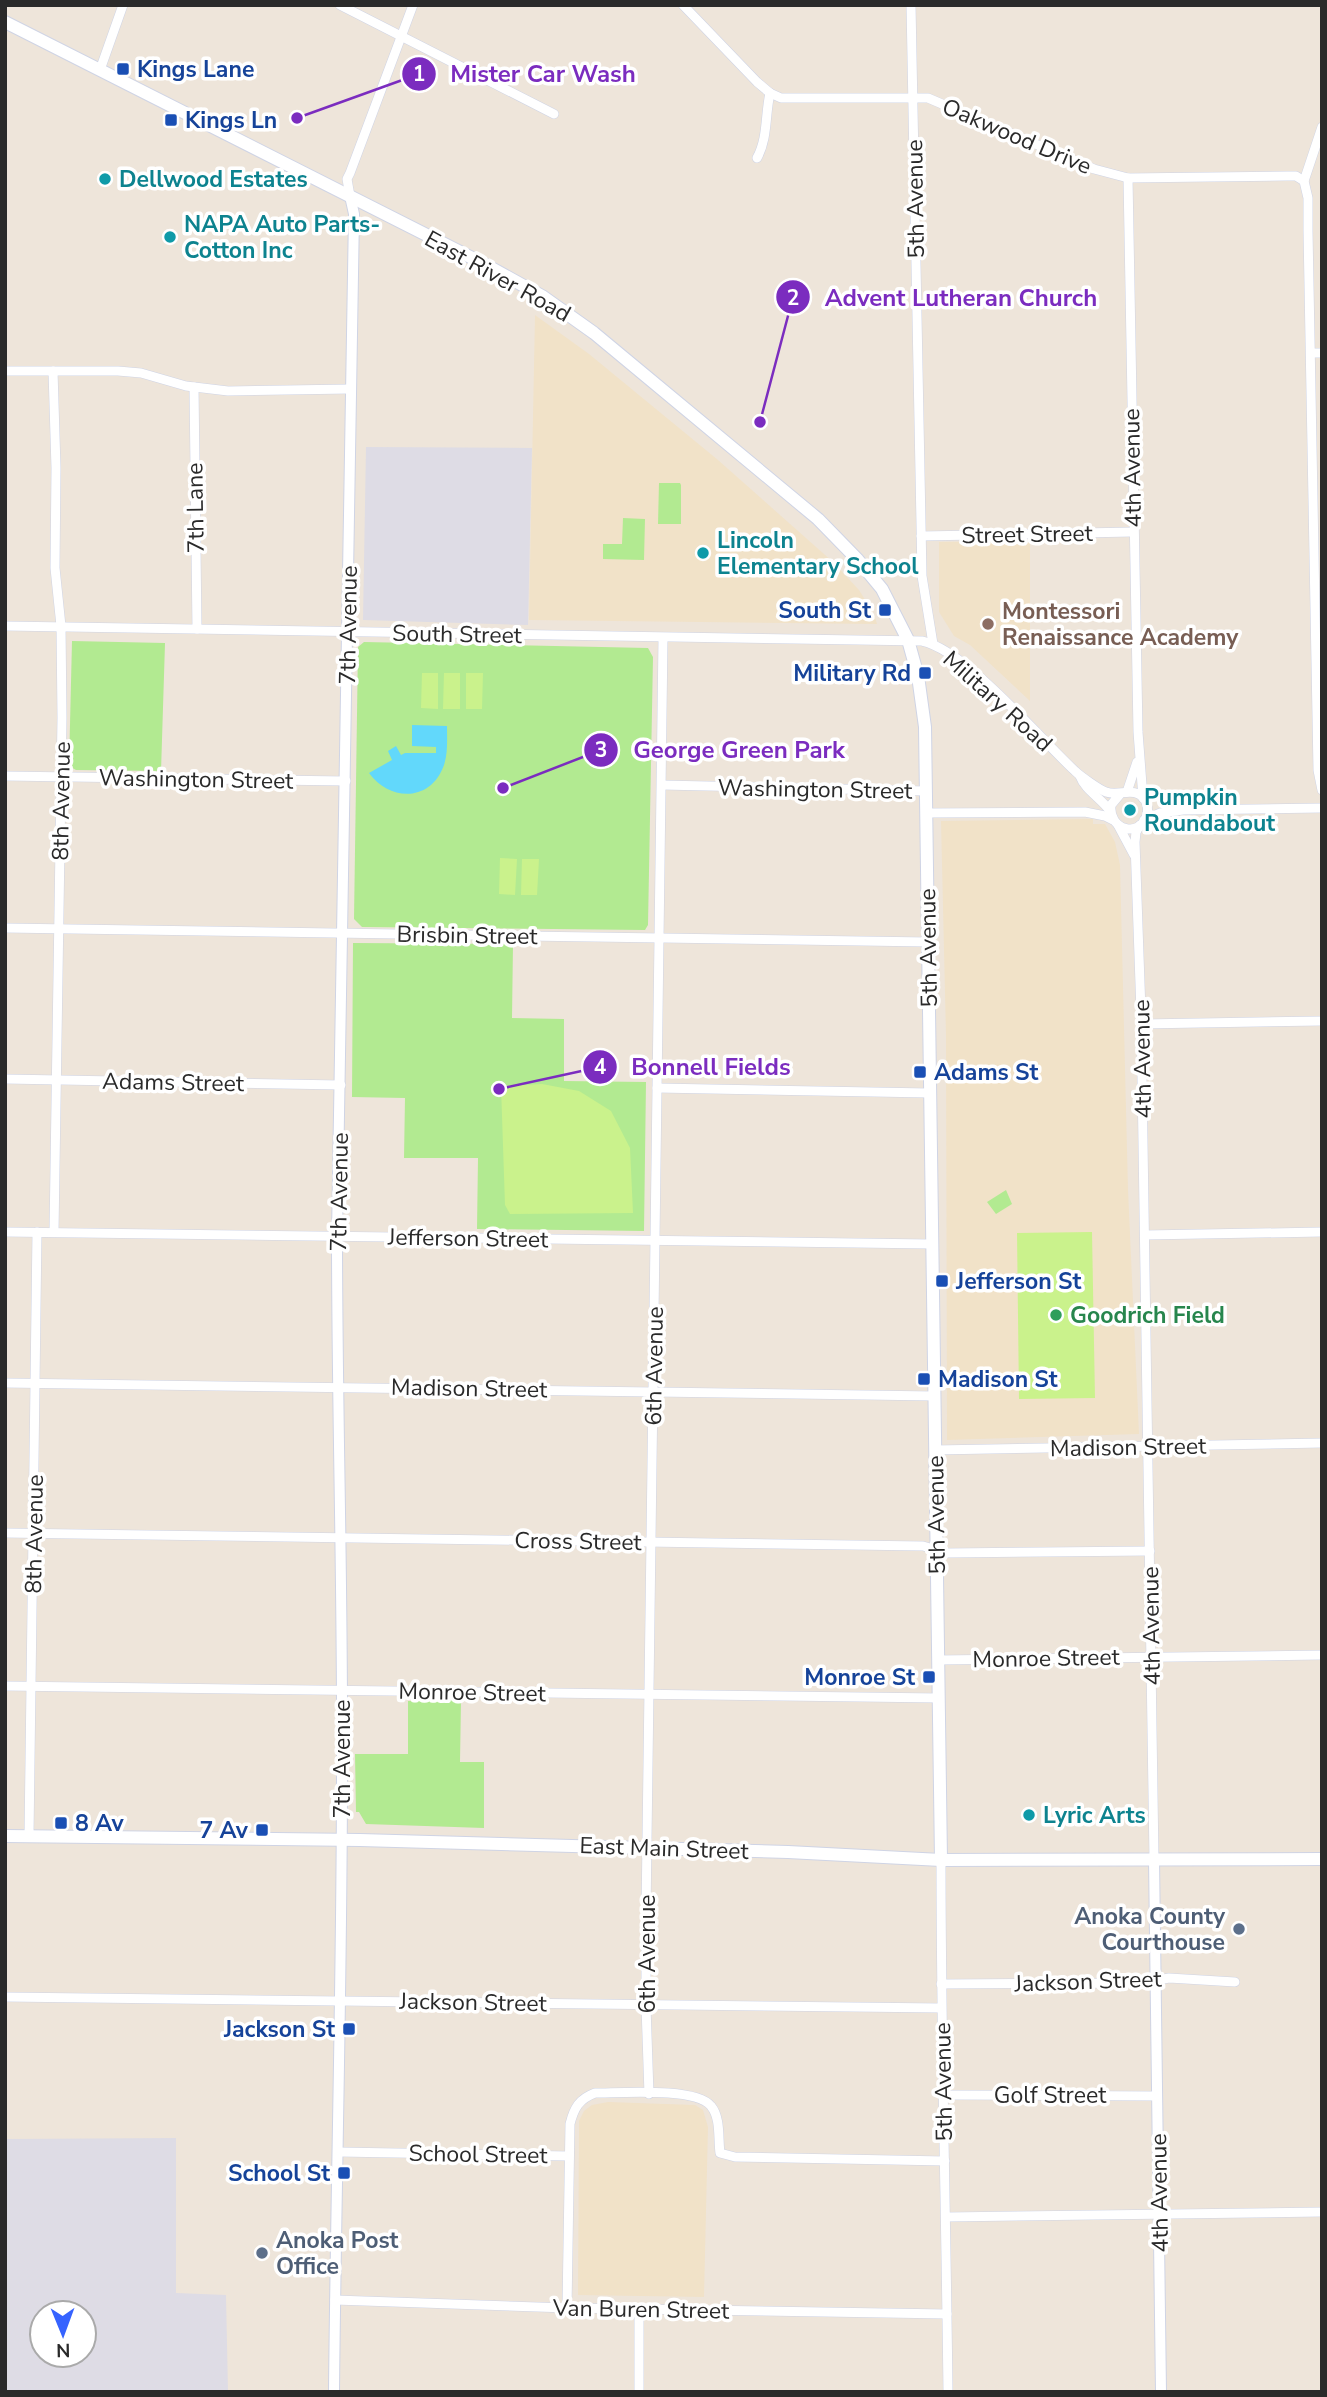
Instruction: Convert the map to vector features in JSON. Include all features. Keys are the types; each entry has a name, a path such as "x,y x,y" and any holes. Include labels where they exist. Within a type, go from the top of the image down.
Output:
{"main road":[{"name":"East River Road","path":"5,22 486,265 542,296 594,332 818,519 882,589 908,640"},
{"name":"5th Avenue","path":"908,640 923,701 926,791 941,1860"},
{"name":"East Main Street","path":"5,1836 342,1840 648,1848 941,1860 1322,1859"}],"street":[{"path":"100,71 123,5"},
{"path":"340,5 554,114"},
{"name":"7th Avenue","path":"334,2392 342,1840 337,1235 354,214 347,180 413,5"},
{"path":"682,5 770,93 765,145 758,158"},
{"name":"5th Avenue","path":"911,5 921,536 923,590 933,644"},
{"name":"Oakwood Drive","path":"770,93 787,98 928,98 1094,169 1128,178 1296,176 1304,181"},
{"path":"1322,127 1304,181 1308,198 1318,770 1322,790"},
{"name":"4th Avenue","path":"1128,178 1133,532 1139,757 1144,799"},
{"path":"1311,353 1322,353"},
{"path":"5,371 95,369 130,372 194,387 228,391 350,388"},
{"name":"8th Avenue","path":"53,371 55,568 61,626 60,929 54,1232"},
{"name":"7th Lane","path":"194,387 197,629"},
{"name":"Street Street","path":"921,536 1133,532"},
{"name":"South Street","path":"5,626 663,639 908,640"},
{"name":"6th Avenue","path":"649,2094 646,2006 663,639"},
{"name":"Military Road","path":"908,640 933,644 973,672 1080,776 1094,783 1103,792 1124,792"},
{"name":"4th Avenue","path":"1124,792 1131,785 1139,757"},
{"name":"Washington Street","path":"5,776 346,781"},
{"name":"Military Road","path":"1080,776 1083,784 1102,800 1114,818"},
{"name":"Washington Street","path":"662,785 926,791"},
{"path":"1184,810 1156,806 1136,793 1124,792 1114,799 1114,818 1131,829 1160,813 1184,810 1322,808"},
{"path":"1142,823 1148,813 1144,799"},
{"name":"Washington Street","path":"926,813 1085,812 1114,818"},
{"name":"4th Avenue","path":"1114,818 1136,860"},
{"name":"4th Avenue","path":"1142,823 1136,832 1136,860 1142,1024 1161,2392"},
{"name":"Brisbin Street","path":"5,928 928,942"},
{"path":"1142,1024 1322,1021"},
{"name":"Adams Street","path":"5,1079 341,1085"},
{"path":"657,1088 929,1093"},
{"name":"Jefferson Street","path":"5,1232 931,1244"},
{"name":"8th Avenue","path":"29,1836 37,1232"},
{"path":"1145,1235 1322,1232"},
{"name":"Madison Street","path":"5,1383 934,1396"},
{"name":"Madison Street","path":"935,1451 1322,1443"},
{"name":"Cross Street","path":"5,1533 923,1546 947,1553 1150,1551"},
{"name":"Monroe Street","path":"938,1660 1322,1656"},
{"name":"Monroe Street","path":"5,1686 939,1698"},
{"name":"5th Avenue","path":"941,1860 948,2392"},
{"name":"Jackson Street","path":"941,1984 1155,1982 1169,1978 1236,1982"},
{"name":"Jackson Street","path":"5,1997 941,2008"},
{"name":"School Street","path":"339,2152 569,2156 573,2112 579,2102 595,2093 681,2095 704,2099 716,2115 720,2154 735,2157 945,2161"},
{"name":"Golf Street","path":"943,2095 1157,2096"},
{"path":"567,2308 569,2156"},
{"path":"947,2217 1322,2212"},
{"name":"Van Buren Street","path":"335,2300 567,2308 947,2314"},
{"path":"639,2309 639,2392"}],"shaded area":[{"path":"535,315 589,354 718,460 833,562 859,590 877,624 529,620"},
{"path":"366,447 532,448 528,625 363,620"},
{"name":"Montessori Renaissance Academy","path":"1030,541 1030,701 970,645 954,636 939,612 939,542"},
{"path":"1093,819 1093,824 1105,824 1115,842 1120,865 1128,1190 1139,1434 947,1440 946,1035 941,821"},
{"path":"608,2102 695,2105 703,2110 708,2127 704,2297 578,2295 579,2121 584,2111 592,2105"},
{"path":"176,2138 176,2293 226,2295 228,2392 5,2392 5,2139"}],"green space":[{"path":"659,483 680,483 681,524 658,524"},
{"path":"623,518 645,519 644,560 603,559 603,544 622,544"},
{"path":"72,641 165,643 161,771 76,770 69,766"},
{"path":"364,642 648,648 653,657 648,925 645,930 362,927 354,919 358,647"},
{"path":"422,673 438,673 438,709 421,708"},
{"path":"444,673 460,673 460,709 443,709"},
{"path":"466,673 483,673 482,709 466,709"},
{"path":"500,858 517,859 515,895 499,894"},
{"path":"522,859 539,859 537,895 521,895"},
{"path":"353,943 513,944 512,1018 564,1019 564,1081 646,1082 644,1231 477,1229 478,1158 404,1158 405,1098 352,1097"},
{"path":"542,1084 579,1091 611,1111 630,1148 633,1213 510,1214 505,1205 501,1086"},
{"path":"1006,1190 1012,1204 996,1214 987,1202"},
{"name":"Goodrich Field","path":"1092,1232 1095,1398 1019,1399 1017,1233"},
{"path":"461,1700 460,1762 484,1762 484,1828 366,1824 359,1812 356,1812 355,1754 408,1754 408,1701"}],"water":[{"path":"412,725 447,726 445,760 438,777 430,786 410,794 399,793 388,789 369,773 392,760 388,751 396,746 401,755 436,753 436,747 412,746"}],"place":[{"name":"Kings Lane","path":"123,69"},
{"name":"Mister Car Wash","path":"297,118"},
{"name":"Kings Ln","path":"171,120"},
{"name":"Dellwood Estates","path":"105,179"},
{"name":"NAPA Auto Parts- Cotton Inc","path":"170,237"},
{"name":"Advent Lutheran Church","path":"760,422"},
{"name":"Lincoln Elementary School","path":"703,553"},
{"name":"South St","path":"885,610"},
{"name":"Montessori Renaissance Academy","path":"988,624"},
{"name":"Military Rd","path":"925,673"},
{"name":"George Green Park","path":"503,788"},
{"name":"Pumpkin Roundabout","path":"1130,810"},
{"name":"Adams St","path":"920,1072"},
{"name":"Bonnell Fields","path":"499,1089"},
{"name":"Jefferson St","path":"942,1281"},
{"name":"Goodrich Field","path":"1056,1315"},
{"name":"Madison St","path":"924,1379"},
{"name":"Monroe St","path":"929,1677"},
{"name":"Lyric Arts","path":"1029,1815"},
{"name":"8 Av","path":"61,1823"},
{"name":"7 Av","path":"262,1830"},
{"name":"Anoka County Courthouse","path":"1239,1929"},
{"name":"Jackson St","path":"349,2029"},
{"name":"School St","path":"344,2173"},
{"name":"Anoka Post Office","path":"262,2253"}]}
